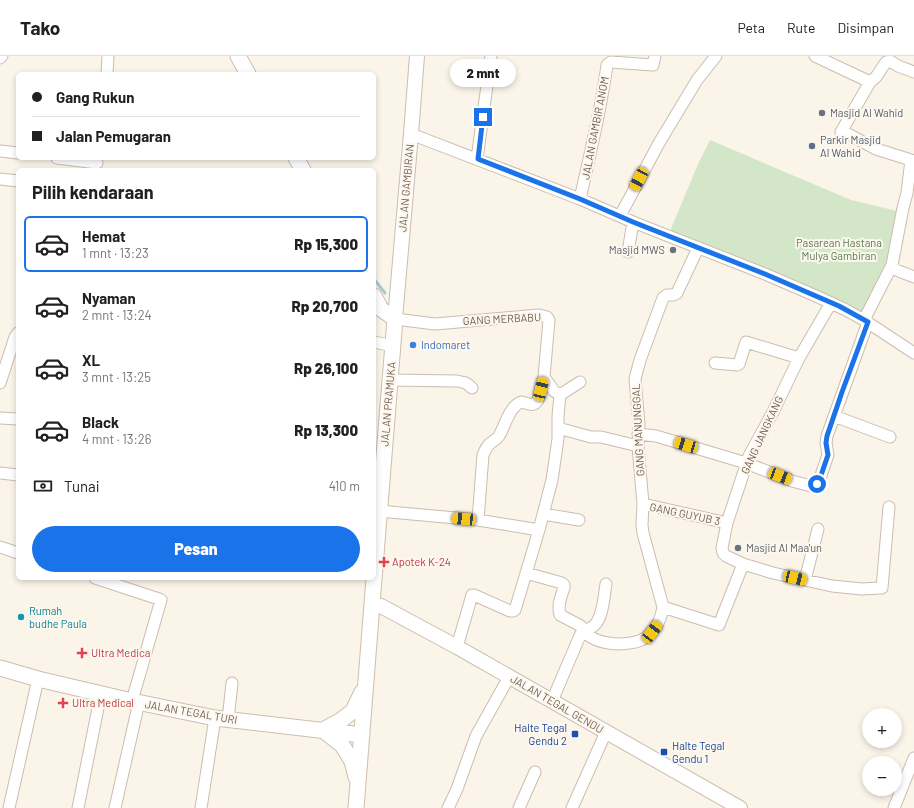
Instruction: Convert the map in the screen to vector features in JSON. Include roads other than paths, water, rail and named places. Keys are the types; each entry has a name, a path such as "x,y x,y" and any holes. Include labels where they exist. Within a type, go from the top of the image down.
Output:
{"main road":[{"path":"238,56 247,72"},
{"path":"376,300 381,309 395,319"},
{"name":"JALAN PRAMUKA","path":"376,553 395,319"},
{"name":"JALAN PRAMUKA","path":"356,808 374,580"},
{"name":"JALAN TEGAL TURI","path":"0,668 38,679 136,702 221,719 362,735"},
{"path":"358,785 352,761 342,745 324,730 340,721 353,711 366,685"}],"street":[{"path":"107,72 108,56"},
{"name":"JALAN GAMBIRAN","path":"395,319 417,56"},
{"path":"478,159 491,56"},
{"name":"JALAN GAMBIR ANOM","path":"580,199 601,103 607,65 611,62 653,65 655,56"},
{"path":"620,216 659,143 697,80 716,56"},
{"path":"815,56 870,82"},
{"path":"558,428 591,437 638,440 656,436 746,463 792,481 813,486 817,484 828,455 826,443 834,416 866,321 891,268 907,193 912,161 876,149 850,134 841,132 870,82 876,77 885,63 890,61 898,66 914,72"},
{"path":"411,134 580,199 633,222 765,274 831,303 866,321 914,352"},
{"path":"0,151 16,153"},
{"path":"70,160 97,164"},
{"path":"0,179 16,181"},
{"path":"628,252 633,222"},
{"name":"GANG MANUNGGAL","path":"663,607 642,525 643,504 635,379 640,360 663,298 667,294 673,295 677,293 698,248"},
{"path":"891,268 914,277"},
{"name":"GANG JANGKANG","path":"743,564 726,556 723,553 722,545 746,463 799,358 831,303"},
{"name":"GANG MERBABU","path":"395,319 435,324 543,315 549,320 544,377"},
{"path":"0,383 16,335"},
{"path":"376,342 393,346"},
{"path":"715,363 739,364 746,342 799,358"},
{"path":"544,377 554,391 560,395"},
{"path":"478,520 484,452 489,445 500,436 516,404 521,402 532,405 536,404 544,377"},
{"path":"390,380 457,381 466,383 472,388"},
{"path":"560,395 580,382"},
{"path":"457,647 472,595 510,611 515,610 552,480 557,451 560,395"},
{"path":"834,416 890,437"},
{"path":"0,418 16,420"},
{"path":"0,473 16,474"},
{"name":"GANG GUYUB 3","path":"643,504 728,523"},
{"path":"526,574 562,583 564,588 559,606 560,615 581,626 590,637 603,642 627,644 645,638 652,632 662,616 663,607 718,625 743,564 774,573 839,586 862,589 882,588 889,507"},
{"path":"380,511 478,520 538,530"},
{"path":"543,514 579,520"},
{"path":"805,580 818,529"},
{"path":"0,547 16,552"},
{"path":"101,580 161,600 136,702 116,808"},
{"path":"552,701 583,630 593,627 601,616 606,584"},
{"name":"JALAN TEGAL GENDU","path":"372,604 381,606 457,647 740,808"},
{"path":"448,808 457,789 476,736 509,677"},
{"path":"6,807 38,679"},
{"path":"201,808 221,719 232,683"},
{"path":"78,808 101,693"},
{"path":"572,808 606,732"},
{"path":"894,808 914,758"},
{"path":"519,808 535,772"}],"waterway":[{"path":"376,282 385,293"}],"place":[{"name":"Masjid Al Wahid","path":"822,113"},
{"name":"Parkir Masjid Al Wahid","path":"812,146"},
{"name":"Masjid MWS","path":"673,250"},
{"name":"Indomaret","path":"413,345"},
{"name":"Masjid Al Maa'un","path":"738,548"},
{"name":"Apotek K-24","path":"384,562"},
{"name":"Rumah budhe Paula","path":"21,617"},
{"name":"Ultra Medica","path":"82,653"},
{"name":"Ultra Medical","path":"63,703"},
{"name":"Halte Tegal Gendu 2","path":"575,734"},
{"name":"Halte Tegal Gendu 1","path":"664,752"}],"park label":[{"name":"Pasarean Hastana Mulya Gambiran","path":"839,249"}]}
